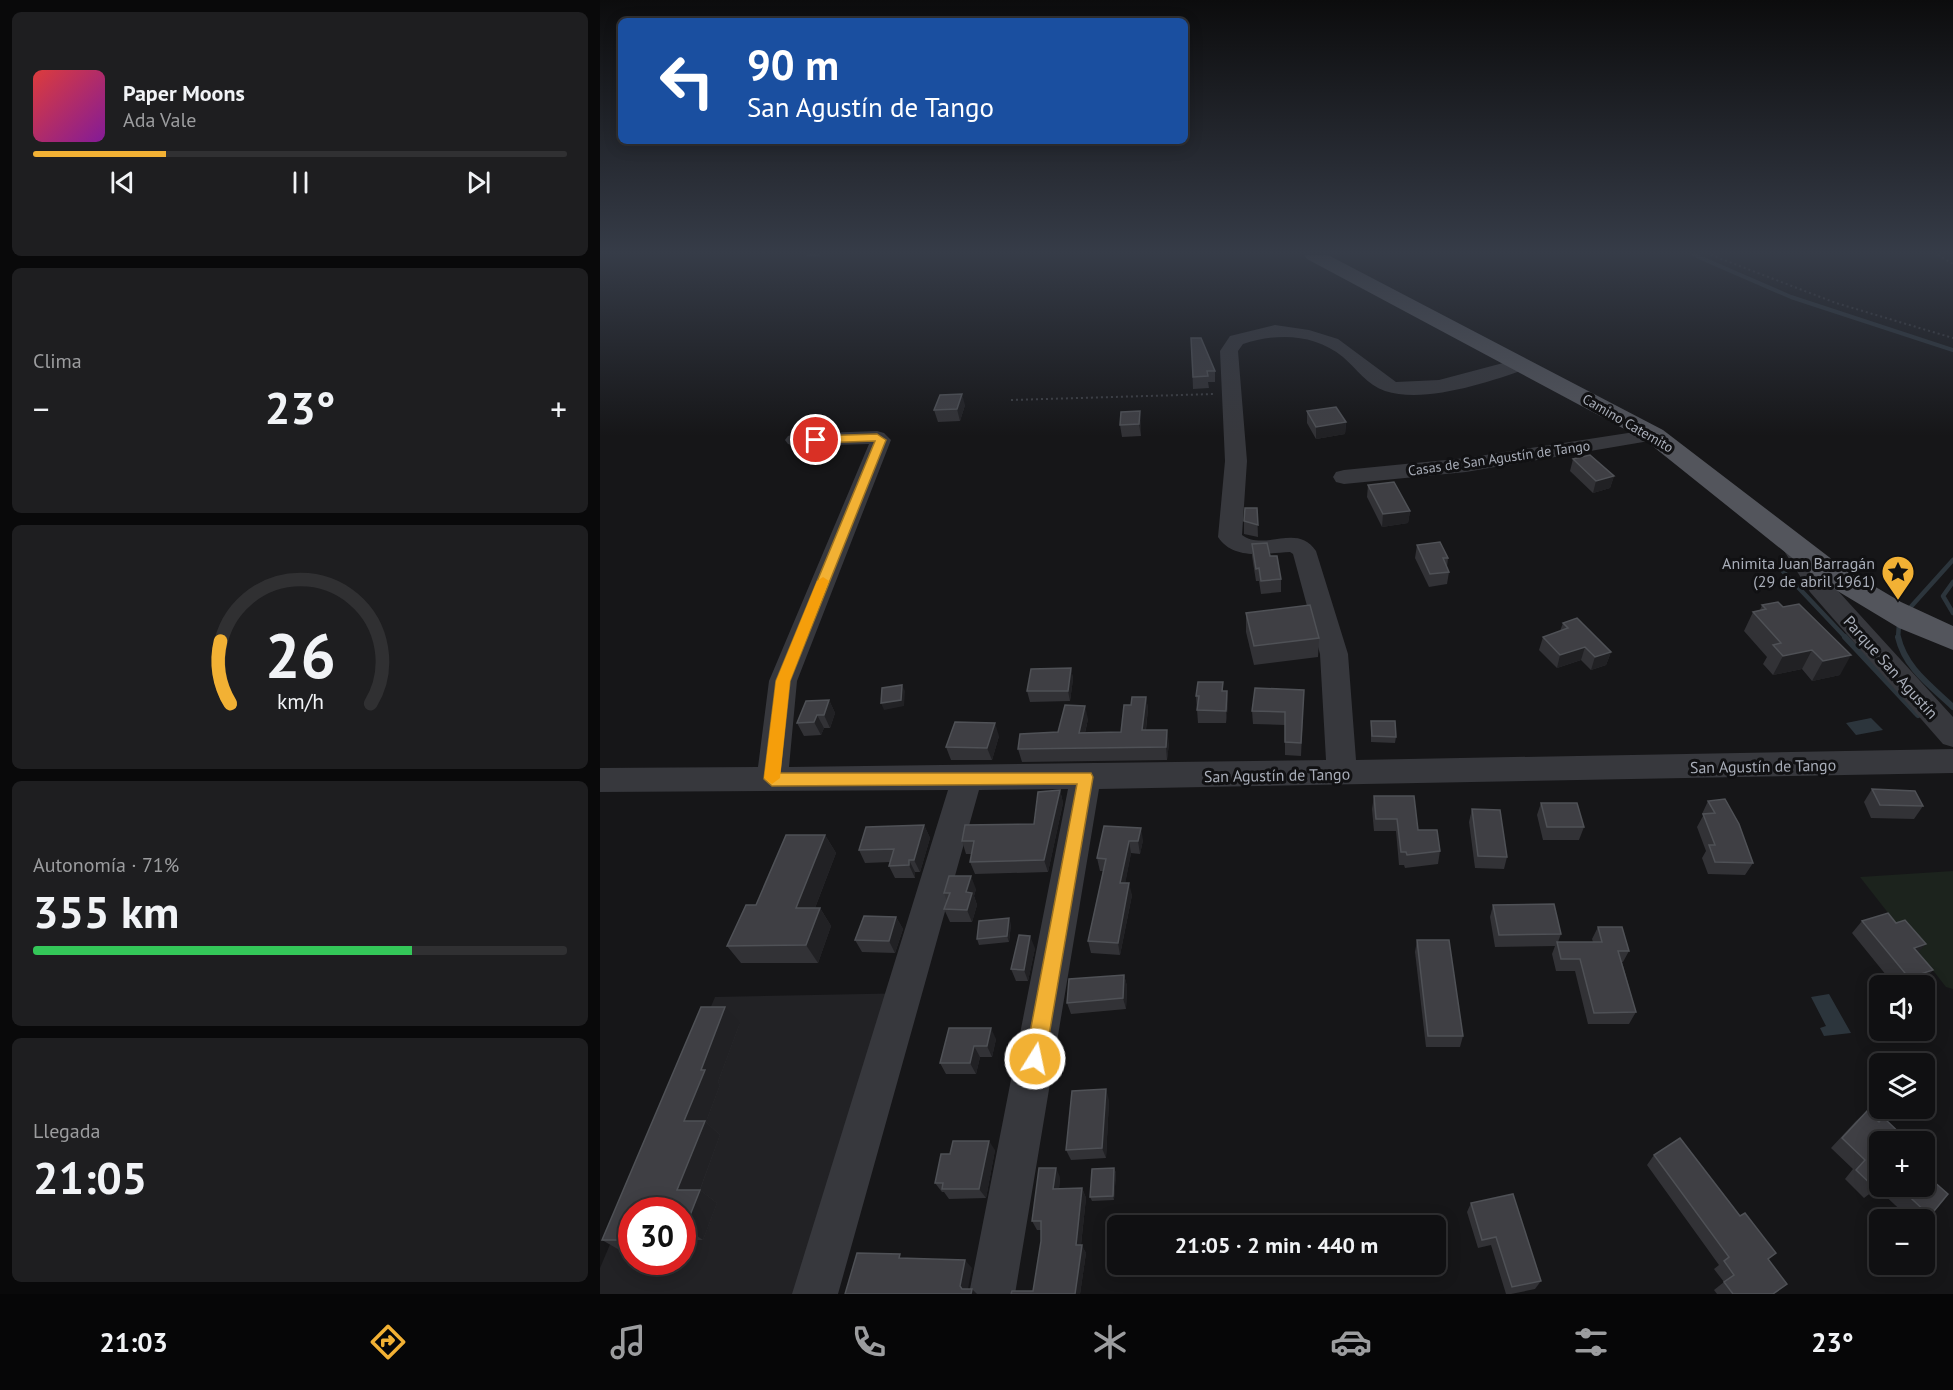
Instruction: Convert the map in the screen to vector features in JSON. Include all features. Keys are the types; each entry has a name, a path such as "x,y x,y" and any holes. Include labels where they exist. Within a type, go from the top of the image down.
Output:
{"main road":[{"name":"Camino Catemito","path":"1429,315 1654,435 1720,484 1792,546 1843,595 1898,615 1953,639"}],"street":[{"path":"1343,774 1338,743 1334,654 1304,551 1296,543 1245,546 1236,544 1230,537 1236,461 1229,351 1236,340 1277,330 1331,342 1346,350 1384,383 1397,388 1462,381 1522,364"},
{"name":"Casas de San Agustín de Tango","path":"1344,477 1466,465 1654,435"},
{"path":"772,779 783,681 881,440 877,437 795,440"},
{"name":"Parque San Agustín","path":"1843,595 1953,736"},
{"name":"San Agustín de Tango","path":"600,780 1343,774 1953,761"},
{"path":"992,1294 1086,777"},
{"path":"815,1294 967,778"}],"path":[{"path":"1877,315 1953,338"},
{"path":"1011,400 1232,394"}],"shaded area":[{"path":"1871,718 1883,730 1856,735 1846,723"},
{"path":"1953,871 1953,989 1946,987 1860,877"},
{"path":"916,993 836,1294 600,1294 600,1268 618,1226 618,1275 696,1275 696,1197 630,1197 715,997"},
{"path":"1829,994 1851,1033 1824,1036 1820,1028 1826,1026 1811,997"}],"building":[{"path":"1191,338 1201,338 1215,371 1207,371 1208,376 1193,377"},
{"path":"962,394 957,409 934,410 940,395"},
{"path":"1336,407 1346,422 1316,427 1307,411"},
{"path":"1140,411 1139,424 1120,425 1121,412"},
{"path":"1590,455 1614,476 1596,481 1573,459"},
{"path":"1394,482 1410,511 1383,514 1368,485"},
{"path":"1245,508 1257,508 1258,525 1244,521"},
{"path":"1440,542 1448,558 1443,558 1449,572 1430,574 1417,545"},
{"path":"1267,543 1270,556 1277,556 1281,579 1261,581 1259,568 1256,569 1252,544"},
{"path":"1778,602 1783,607 1799,604 1851,655 1823,661 1812,650 1783,656 1773,645 1781,643 1753,612 1766,609 1762,605"},
{"path":"1310,605 1319,638 1254,646 1246,613"},
{"path":"1577,618 1611,652 1595,657 1585,647 1560,655 1543,637 1568,628 1563,623"},
{"path":"1071,668 1068,691 1027,691 1031,669"},
{"path":"1198,682 1223,682 1222,691 1227,691 1226,711 1197,710"},
{"path":"902,685 901,700 881,703 882,688"},
{"path":"1255,688 1304,690 1301,743 1285,742 1285,712 1252,711"},
{"path":"1132,697 1146,697 1142,730 1167,730 1166,747 1018,749 1020,734 1058,732 1065,705 1085,706 1079,733 1121,732 1124,705 1131,705"},
{"path":"829,700 824,715 817,715 814,722 797,723 806,701"},
{"path":"1371,721 1395,721 1396,737 1372,736"},
{"path":"955,722 995,723 987,748 946,747"},
{"path":"1872,789 1915,791 1923,806 1880,805"},
{"path":"1060,790 1044,860 970,862 974,841 962,841 965,825 1034,824 1038,792"},
{"path":"1374,796 1414,796 1418,830 1437,830 1440,851 1407,855 1406,852 1401,852 1397,819 1376,819"},
{"path":"1725,799 1739,824 1753,863 1715,862 1709,845 1715,845 1703,814 1715,813 1708,801"},
{"path":"1541,803 1577,803 1584,827 1547,827"},
{"path":"1472,809 1500,810 1507,857 1478,856"},
{"path":"924,825 914,860 909,860 909,865 889,866 894,849 859,850 866,827"},
{"path":"1104,826 1141,828 1138,841 1129,841 1120,883 1129,883 1118,943 1088,941 1106,859 1097,858"},
{"path":"786,835 825,835 796,908 820,908 806,945 727,946 746,905 756,905"},
{"path":"949,876 971,876 966,892 972,893 967,910 944,909 950,893 944,893"},
{"path":"1554,904 1561,934 1499,935 1493,905"},
{"path":"1888,913 1896,923 1905,920 1926,944 1914,948 1933,970 1918,975 1907,975 1862,921"},
{"path":"864,916 896,917 889,941 855,940"},
{"path":"1009,918 1007,936 977,939 979,921"},
{"path":"1598,927 1622,927 1629,951 1618,951 1636,1012 1594,1013 1580,959 1561,959 1557,942 1602,942"},
{"path":"1019,935 1030,936 1024,970 1011,969"},
{"path":"1417,940 1449,940 1463,1036 1428,1036"},
{"path":"1124,975 1123,998 1067,1003 1069,979"},
{"path":"701,1007 725,1007 701,1070 705,1070 684,1121 705,1121 677,1190 700,1190 696,1200 696,1197 620,1197"},
{"path":"949,1028 991,1028 987,1046 974,1046 970,1063 940,1063"},
{"path":"1106,1089 1102,1148 1066,1150 1072,1091"},
{"path":"1867,1111 1869,1119 1876,1119 1879,1122 1885,1119 1898,1131 1869,1131 1869,1182 1856,1170 1865,1160 1842,1138"},
{"path":"1680,1138 1740,1216 1745,1213 1776,1253 1768,1259 1787,1284 1773,1294 1733,1294 1724,1282 1734,1275 1724,1261 1729,1257 1654,1155"},
{"path":"953,1141 989,1141 979,1189 942,1189 943,1183 935,1183 941,1154 950,1154"},
{"path":"1039,1168 1056,1168 1053,1189 1082,1188 1076,1245 1082,1245 1075,1294 1011,1294 1012,1291 1033,1291 1041,1241 1041,1221 1032,1221"},
{"path":"1114,1168 1113,1196 1090,1197 1092,1169"},
{"path":"1935,1183 1948,1194 1935,1210 1923,1209 1910,1197 1935,1197"},
{"path":"1513,1194 1541,1281 1512,1287 1496,1237 1482,1240 1471,1203"},
{"path":"618,1202 618,1240 602,1240"},
{"path":"857,1253 900,1254 899,1258 965,1260 960,1286 962,1289 972,1289 971,1294 845,1294"}],"waterway":[{"path":"1847,315 1953,350"},
{"path":"1908,610 1953,560"},
{"path":"1779,567 1846,638"},
{"path":"1953,582 1943,596 1953,613"},
{"path":"1898,637 1899,624"},
{"path":"1845,637 1918,715"},
{"path":"1898,637 1906,658 1913,667 1953,707"}],"slow traffic":[{"path":"772,778 783,681 823,581"}],"place":[{"name":"Animita Juan Barragán (29 de abril 1961)","path":"1898,601"}],"route":[{"path":"816,440 877,437 881,440 787,668 783,681 772,779 1086,777 1035,1059"}]}
